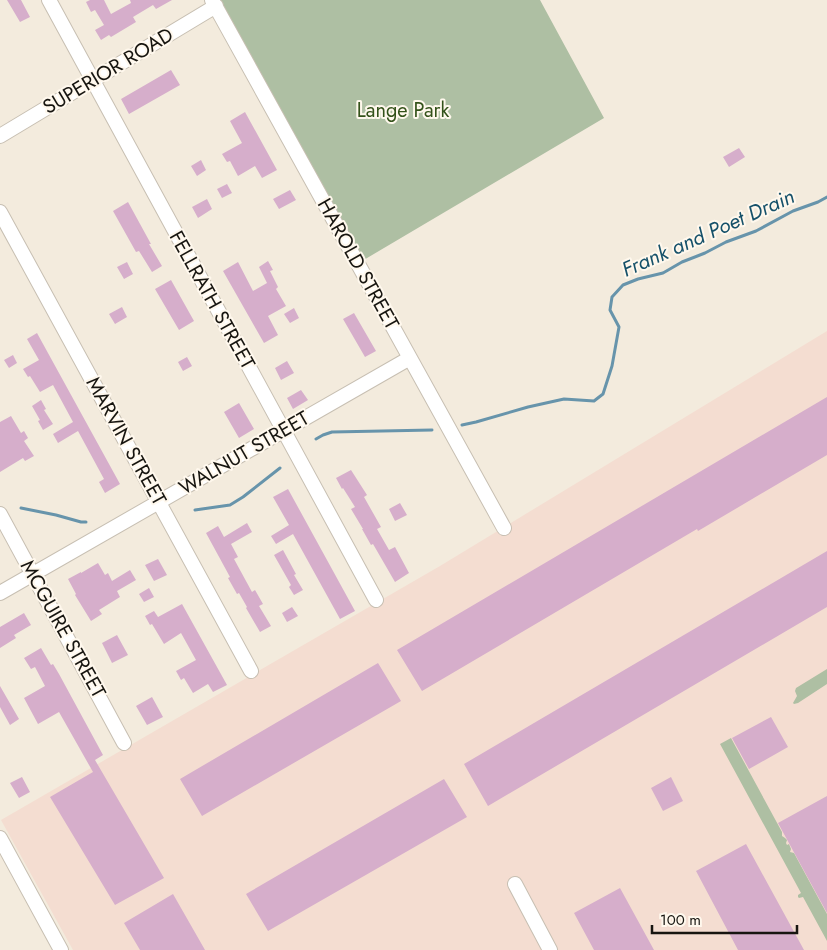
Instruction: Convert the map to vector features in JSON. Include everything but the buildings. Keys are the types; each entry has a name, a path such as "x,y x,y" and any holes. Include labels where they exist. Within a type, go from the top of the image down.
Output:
{"street":[{"name":"FELLRATH STREET","path":"49,0 376,600"},
{"name":"SUPERIOR ROAD","path":"0,136 92,81 214,3"},
{"name":"HAROLD STREET","path":"214,3 504,528"},
{"name":"MARVIN STREET","path":"0,212 251,671"},
{"name":"WALNUT STREET","path":"0,593 410,358"},
{"name":"MCGUIRE STREET","path":"0,514 124,743"},
{"path":"0,838 61,950"},
{"path":"514,884 550,950"}],"shaded area":[{"path":"827,331 827,950 73,950 1,820 440,566"}],"green space":[{"name":"Lange Park","path":"216,0 540,0 604,118 362,261"},
{"path":"827,669 827,684 794,704 797,696 796,688"},
{"path":"731,738 782,832 782,836 787,840 786,843 787,845 789,844 791,849 790,852 794,853 827,914 827,941 803,897 798,897 801,893 720,744"}],"waterway":[{"name":"Frank and Poet Drain","path":"462,425 564,399 594,401 603,394 612,366 619,327 610,310 612,297 623,285 663,273 682,262 756,231 793,211 827,197"},
{"name":"Frank and Poet Drain","path":"316,439 332,432 432,430"},
{"name":"Frank and Poet Drain","path":"195,510 230,505 280,468"},
{"name":"Frank and Poet Drain","path":"21,508 86,522"}]}
